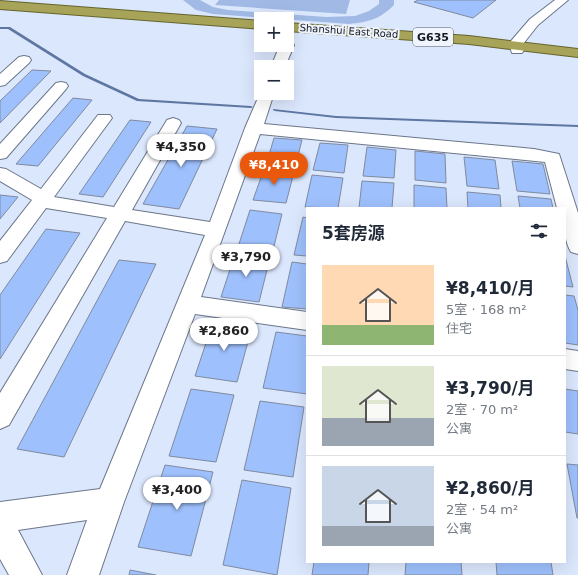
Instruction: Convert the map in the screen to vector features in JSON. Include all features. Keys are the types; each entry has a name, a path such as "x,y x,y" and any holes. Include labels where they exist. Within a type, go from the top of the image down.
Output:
{"highway":[{"path":"0,5 254,24"},
{"path":"0,12 254,31"},
{"name":"Shanshui East Road","path":"294,35 517,47 578,53"},
{"name":"Shanshui East Road","path":"517,47 578,60"}],"street":[{"path":"517,47 534,22 562,0"},
{"path":"0,82 24,60"},
{"path":"0,154 61,86"},
{"path":"83,575 109,502 217,230 264,100"},
{"path":"0,256 104,118"},
{"path":"0,417 173,123"},
{"path":"253,128 534,154 553,158 578,247"},
{"path":"0,173 50,203 217,230"},
{"path":"188,304 306,321"},
{"path":"566,359 578,361"},
{"path":"0,517 109,502"},
{"path":"0,528 26,575"}],"shaded area":[{"path":"183,0 200,0 213,7 228,10 256,12 254,12 254,17 213,14 196,10"},
{"path":"219,0 350,0 346,14 215,5"},
{"path":"379,0 394,0 394,5 379,17 349,24 294,20 294,15 326,17 355,16 369,11 379,4"}],"building":[{"path":"418,0 496,0 473,18 414,2"},
{"path":"32,70 51,71 0,123 0,101"},
{"path":"73,98 92,100 38,166 16,164"},
{"path":"130,120 151,122 103,197 79,194"},
{"path":"187,126 217,129 179,209 143,204"},
{"path":"274,138 302,140 295,167 266,165"},
{"path":"320,143 348,145 344,173 313,170"},
{"path":"367,147 396,150 394,178 363,176"},
{"path":"415,151 445,154 446,183 415,180"},
{"path":"464,157 495,160 499,189 467,186"},
{"path":"512,161 543,164 550,194 517,191"},
{"path":"264,169 294,172 286,203 253,200"},
{"path":"312,175 343,178 338,207 305,207"},
{"path":"362,181 394,183 392,207 359,207"},
{"path":"414,185 446,188 447,207 414,207"},
{"path":"467,192 500,195 501,207 468,207"},
{"path":"0,195 18,197 0,219"},
{"path":"518,196 551,199 553,207 520,207"},
{"path":"250,210 282,214 273,250 238,247"},
{"path":"303,217 306,218 306,256 294,255"},
{"path":"46,229 80,233 0,359 0,295"},
{"path":"235,254 270,258 259,302 221,297"},
{"path":"119,260 156,264 64,457 17,449"},
{"path":"566,260 573,287 566,286"},
{"path":"292,262 306,264 306,309 282,307"},
{"path":"566,295 574,296 578,310 578,345 566,343"},
{"path":"213,322 252,327 237,382 195,376"},
{"path":"276,332 306,336 306,394 263,388"},
{"path":"191,389 234,395 216,462 169,456"},
{"path":"566,389 578,391 578,434 566,432"},
{"path":"260,401 304,407 293,477 244,470"},
{"path":"567,464 578,465 578,518 577,518"},
{"path":"165,465 213,472 191,556 138,547"},
{"path":"242,480 291,488 277,575 223,565"},
{"path":"314,563 369,563 368,575 312,575"},
{"path":"406,563 461,563 462,575 405,575"},
{"path":"496,563 551,563 553,575 497,575"},
{"path":"130,570 156,575 129,575"}],"waterway":[{"path":"0,28 9,28 84,75 138,100 251,107"},
{"path":"275,110 336,117 578,126"}]}
